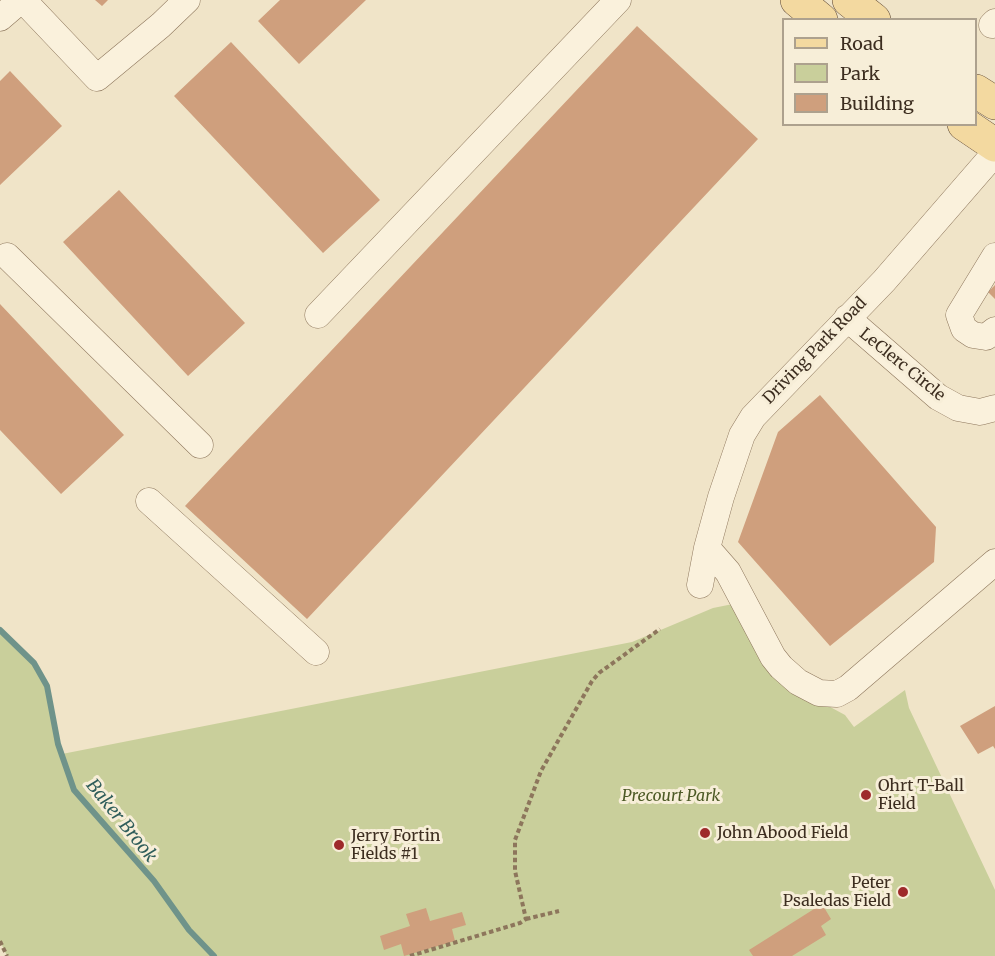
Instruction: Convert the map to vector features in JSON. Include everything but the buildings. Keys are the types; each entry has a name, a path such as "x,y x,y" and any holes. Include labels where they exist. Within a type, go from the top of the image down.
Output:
{"main road":[{"path":"797,0 819,18"},
{"path":"849,0 872,18"},
{"path":"977,92 995,104"},
{"path":"967,126 995,145"}],"street":[{"path":"0,18 22,0 97,78 161,25 187,0"},
{"path":"318,315 618,0"},
{"name":"Driving Park Road","path":"700,585 707,548 742,435 763,404 889,276 995,153"},
{"path":"7,256 200,445"},
{"path":"995,256 959,315 964,329 973,335 986,337 995,330"},
{"name":"LeClerc Circle","path":"847,318 938,397 958,408 980,412 995,408"},
{"path":"149,501 316,652"},
{"path":"707,548 728,572 773,657 781,667 798,682 819,693 837,694 848,688 995,562"}],"path":[{"path":"525,919 515,871 515,840 542,771 592,681 599,673 660,629"},
{"path":"410,956 520,923 525,919 559,911"},
{"path":"0,940 8,956"}],"green space":[{"name":"Precourt Park","path":"733,604 808,695 845,715 854,727 905,690 909,708 995,890 995,956 7,956 0,941 0,630 34,663 47,686 62,754 632,642 713,608"}],"waterway":[{"name":"Baker Brook","path":"0,630 34,663 47,686 58,744 74,790 154,881 189,930 214,956"}],"place":[{"name":"Ohrt T-Ball Field","path":"866,795"},
{"name":"John Abood Field","path":"705,833"},
{"name":"Jerry Fortin Fields #1","path":"339,845"},
{"name":"Peter Psaledas Field","path":"903,892"}]}
